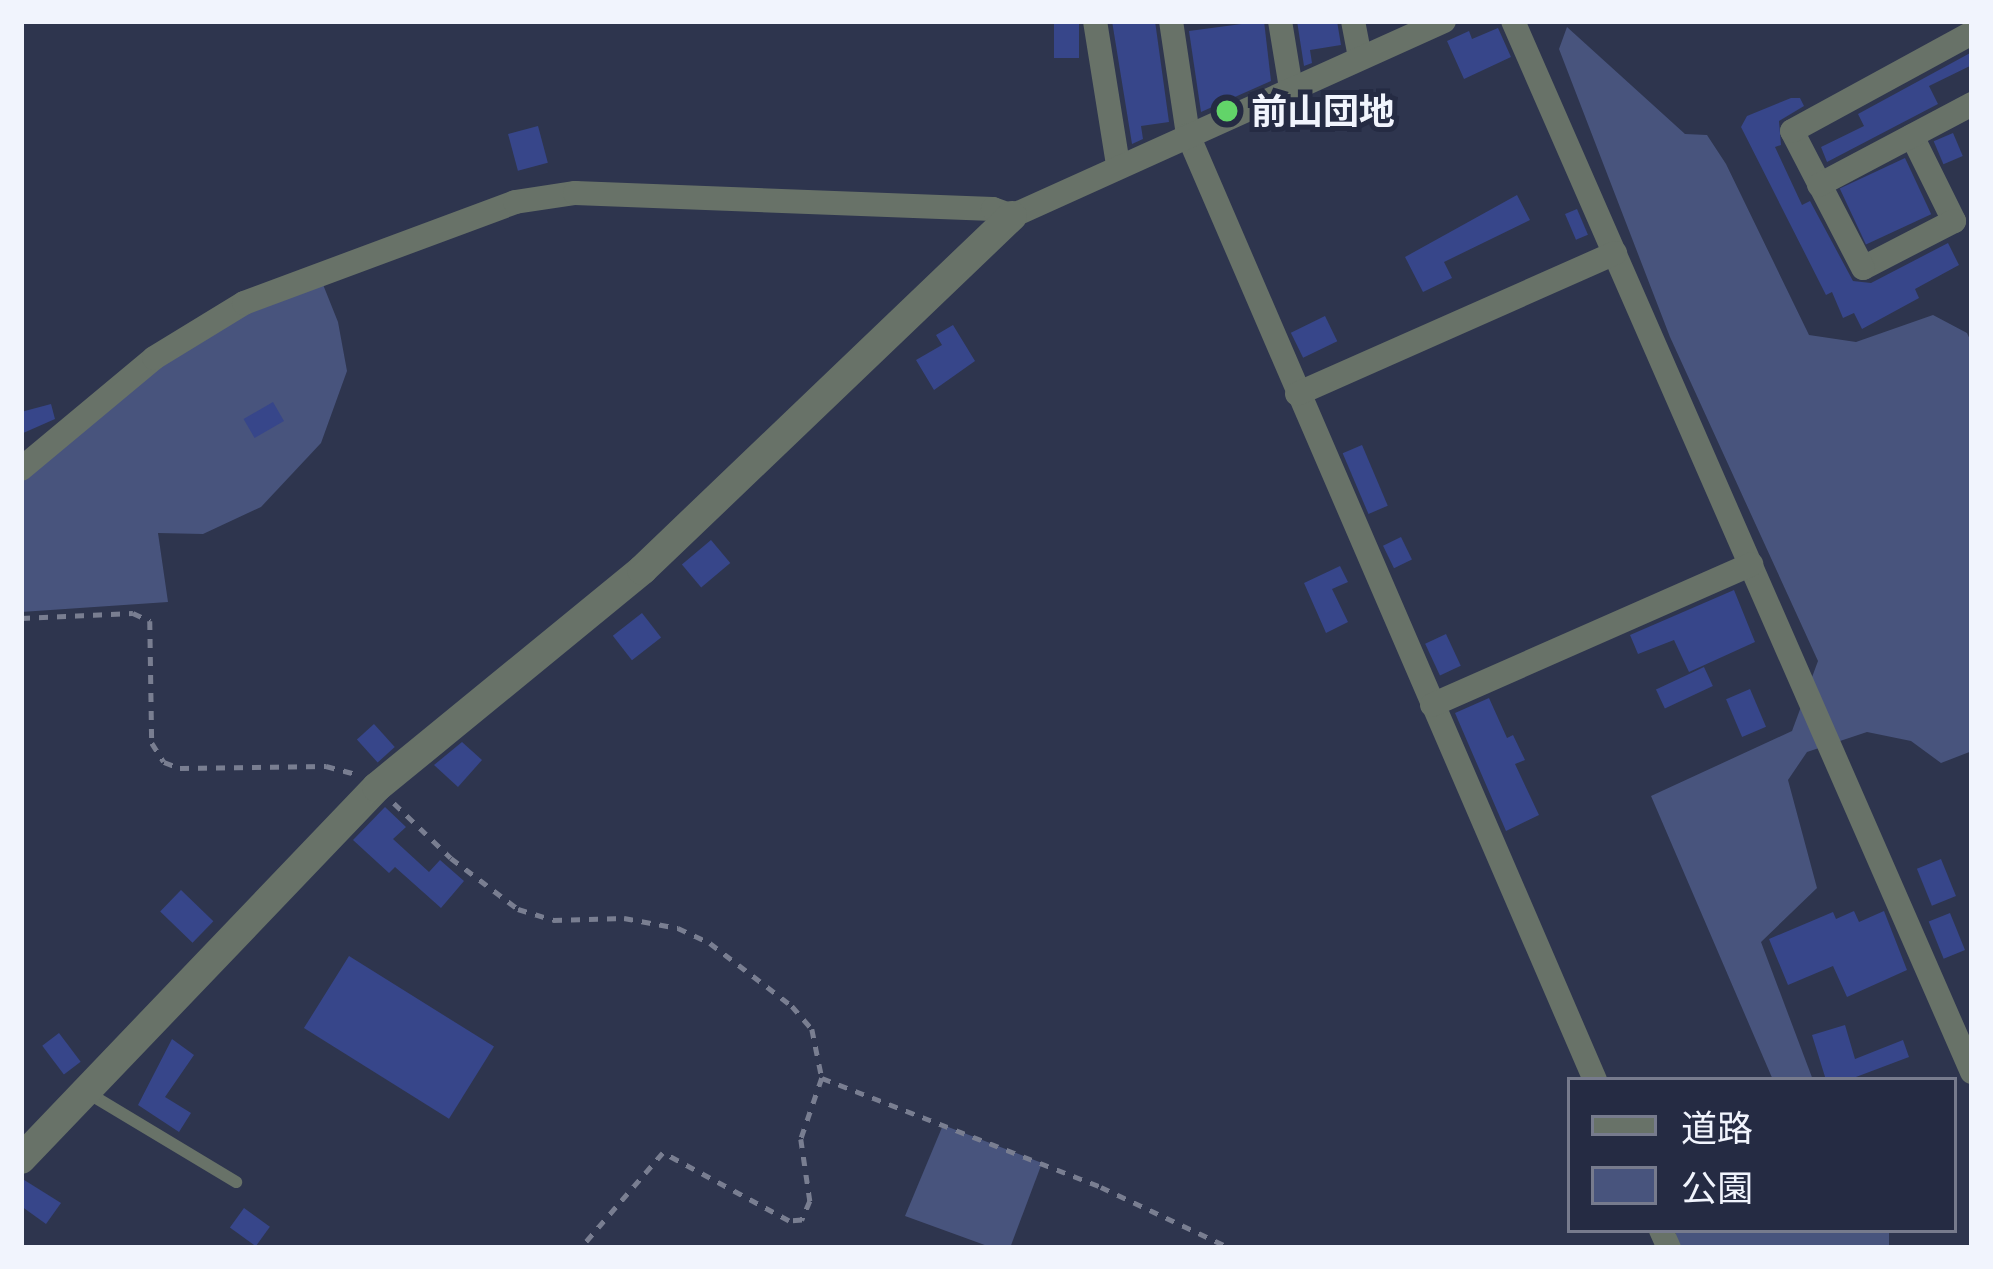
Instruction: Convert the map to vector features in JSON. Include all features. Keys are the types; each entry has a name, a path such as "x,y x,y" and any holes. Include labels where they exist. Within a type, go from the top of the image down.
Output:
{"street":[{"path":"1096,21 1118,165"},
{"path":"1172,21 1189,135 1594,1077"},
{"path":"1280,21 1291,88"},
{"path":"1353,21 1360,56"},
{"path":"21,1159 377,787 690,527 1012,216 1444,21"},
{"path":"1513,21 1970,1064"},
{"path":"1912,136 1954,220 1863,268 1792,131 1972,33"},
{"path":"1819,185 1972,104"},
{"path":"21,469 154,358 244,303 515,202 575,193 993,209 1012,216"},
{"path":"1297,394 1615,253"},
{"path":"1432,705 1751,564"}],"lane":[{"path":"87,1092 236,1182"}],"path":[{"path":"21,618 133,613 150,621 152,743 164,762 180,768 326,766 354,772 377,787 451,858 518,909 554,920 649,920 710,943 792,1006 812,1029 822,1078 801,1138 810,1201 802,1220 789,1221 663,1153 581,1248"},
{"path":"822,1078 1101,1187 1230,1248"}],"green space":[{"path":"1567,27 1685,134 1707,135 1726,164 1809,335 1856,342 1933,315 1967,333 1972,344 1972,751 1941,763 1911,741 1867,732 1807,752 1788,780 1817,888 1761,942 1812,1077 1772,1077 1651,796 1792,731 1818,661 1670,337 1559,49"},
{"path":"322,282 338,322 347,371 321,443 261,507 203,534 158,533 168,602 21,612 21,480 161,367 248,312"},
{"path":"943,1125 1042,1163 1010,1248 993,1248 905,1216"},
{"path":"1676,1233 1889,1233 1889,1248 1676,1248"}],"building":[{"path":"1054,21 1079,21 1079,58 1054,58"},
{"path":"1112,21 1155,21 1169,122 1141,126 1143,139 1132,144"},
{"path":"1264,21 1271,81 1201,112 1189,31"},
{"path":"1297,21 1337,21 1341,45 1310,50 1312,63 1304,66"},
{"path":"1498,28 1511,57 1464,79 1447,41 1469,31 1472,39"},
{"path":"1972,52 1972,65 1929,86 1938,104 1827,162 1821,147 1864,126 1858,114"},
{"path":"1800,98 1804,106 1779,121 1781,145 1775,147 1802,205 1810,201 1853,281 1871,283 1948,243 1959,265 1915,289 1919,298 1862,329 1854,313 1843,318 1832,292 1826,295 1741,127 1747,116"},
{"path":"538,126 548,163 518,171 508,134"},
{"path":"1953,133 1963,156 1943,164 1934,141"},
{"path":"1905,158 1931,214 1866,245 1840,188"},
{"path":"1517,195 1530,220 1444,262 1452,278 1423,292 1405,257"},
{"path":"1577,209 1588,235 1576,240 1565,214"},
{"path":"1325,316 1337,341 1303,358 1291,333"},
{"path":"953,325 975,361 934,390 916,360 942,345 936,335"},
{"path":"273,402 284,421 255,438 244,419"},
{"path":"51,404 55,419 21,434 21,412"},
{"path":"1362,445 1388,506 1368,514 1343,453"},
{"path":"1401,537 1412,559 1394,568 1383,546"},
{"path":"711,540 730,563 701,587 682,564"},
{"path":"1340,566 1348,582 1332,589 1348,622 1326,633 1304,583"},
{"path":"1734,590 1755,642 1689,672 1674,640 1638,654 1630,635"},
{"path":"642,613 661,637 632,660 613,636"},
{"path":"1446,634 1461,666 1440,675 1425,644"},
{"path":"1704,667 1713,686 1665,708 1656,689"},
{"path":"1750,689 1766,727 1742,737 1726,699"},
{"path":"1489,698 1507,738 1513,735 1525,760 1515,764 1539,815 1506,831 1455,713"},
{"path":"374,724 395,747 378,762 357,739"},
{"path":"462,742 482,760 458,787 434,765"},
{"path":"385,807 406,827 393,839 429,872 440,860 464,881 441,908 395,867 389,873 353,840"},
{"path":"1941,859 1956,896 1932,906 1917,869"},
{"path":"181,890 213,921 193,943 160,912"},
{"path":"1854,911 1859,922 1884,911 1907,970 1847,997 1833,966 1788,985 1769,939 1833,912 1836,919"},
{"path":"1950,913 1965,950 1944,959 1929,922"},
{"path":"349,956 494,1047 449,1119 304,1028"},
{"path":"1845,1025 1855,1059 1903,1040 1909,1057 1856,1077 1825,1077 1812,1035"},
{"path":"59,1033 81,1062 64,1074 42,1046"},
{"path":"172,1039 194,1055 165,1097 191,1113 179,1132 138,1105"},
{"path":"21,1178 61,1203 46,1224 21,1206"},
{"path":"244,1208 270,1227 256,1246 230,1227"}],"place":[{"name":"前山団地","path":"1227,111"}]}
